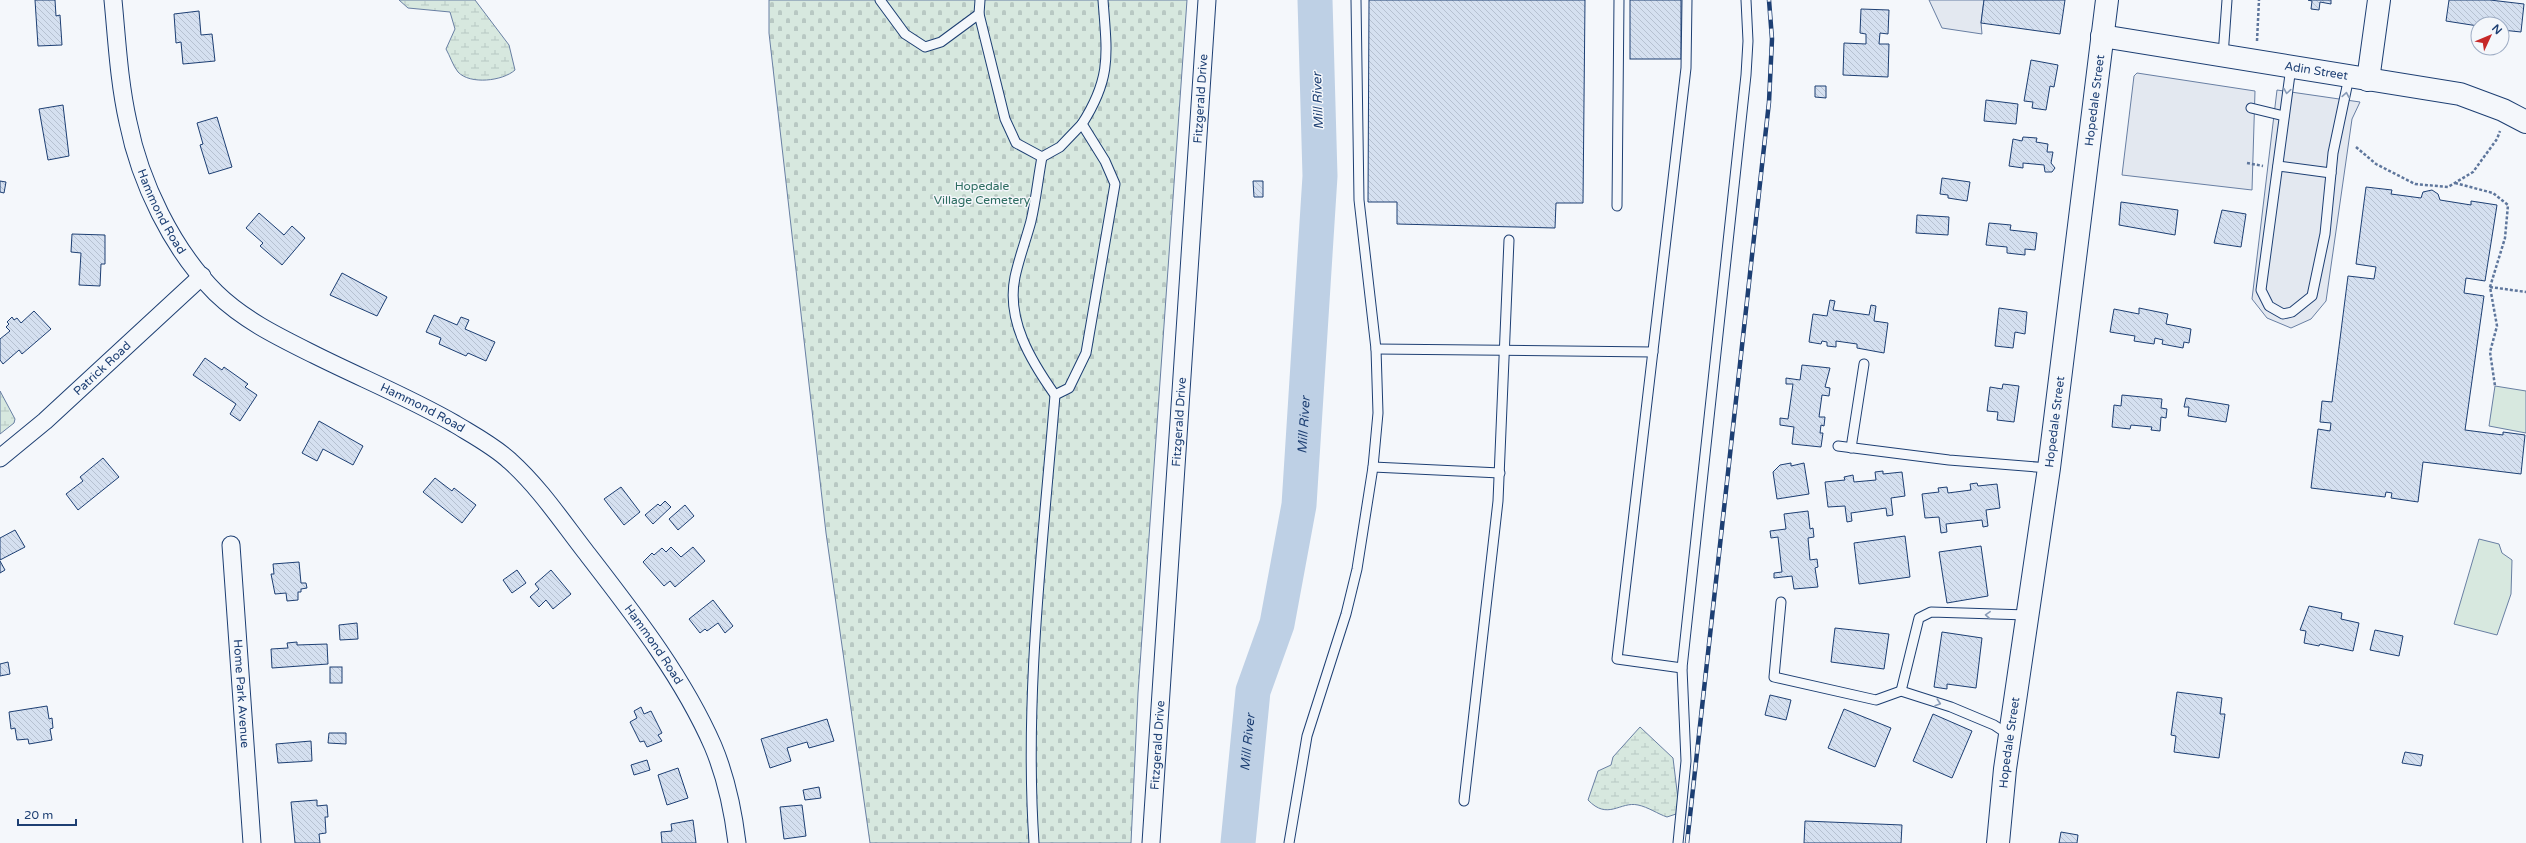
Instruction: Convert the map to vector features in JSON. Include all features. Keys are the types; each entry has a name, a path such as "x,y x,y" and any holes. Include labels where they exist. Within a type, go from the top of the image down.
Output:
{"street":[{"name":"Hammond Road","path":"113,0 121,80 128,122 136,153 148,186 174,236 202,276 216,293 257,327 453,423 509,459 535,487 624,603 684,689 713,747 732,804 737,843"},
{"name":"Fitzgerald Drive","path":"1151,843 1207,0"},
{"name":"Hopedale Street","path":"1998,843 2010,736 2049,468 2107,0"},
{"path":"2358,78 2379,0"},
{"name":"Adin Street","path":"2102,36 2460,94 2503,110 2526,122"},
{"name":"Patrick Road","path":"0,458 45,421 202,276"},
{"name":"Home Park Avenue","path":"231,545 252,843"}],"lane":[{"path":"880,0 905,34 925,47 942,42 979,14"},
{"path":"980,0 979,14 984,41 1005,118 1016,143 1042,157"},
{"path":"1042,157 1060,147 1082,124 1094,106 1104,83 1107,61 1103,0"},
{"path":"1289,843 1307,736 1354,584 1373,468 1378,413 1376,348 1359,200 1356,0"},
{"path":"1616,206 1619,0"},
{"path":"1682,668 1617,659 1686,68 1687,0"},
{"path":"1678,843 1686,761 1682,668 1746,75 1748,41 1746,0"},
{"path":"2222,56 2227,0"},
{"path":"2291,67 2261,290 2269,306 2283,314 2292,312 2312,296 2325,234 2331,173 2343,113 2358,78"},
{"path":"2251,108 2284,116"},
{"path":"1055,395 1069,388 1086,352 1115,184 1105,161 1082,124"},
{"path":"1034,843 1032,802 1032,726 1037,604 1055,395 1037,370 1022,340 1012,301 1014,278 1031,222 1042,157"},
{"path":"2278,166 2331,173"},
{"path":"1464,801 1500,473 1509,240"},
{"path":"1376,348 1653,352"},
{"path":"1850,448 1864,364"},
{"path":"1838,446 1949,460 2049,468"},
{"path":"1373,468 1500,473"},
{"path":"1781,602 1774,677 1876,700 1901,691 1958,710 1994,725 2010,736"},
{"path":"1901,691 1919,618 1931,612 2027,615"}],"path":[{"path":"2257,43 2259,0"},
{"path":"2356,147 2376,164 2415,184 2448,187 2473,172 2497,139 2500,128"},
{"path":"2247,163 2266,166"},
{"path":"2455,183 2493,192 2508,205 2504,238 2490,287 2497,326 2490,352 2495,386"},
{"path":"2490,287 2526,292"}],"green space":[{"path":"399,0 475,0 509,45 515,70 510,74 495,79 478,80 463,76 456,70 446,49 455,29 450,12 408,8"},
{"name":"Hopedale Village Cemetery","path":"769,0 1187,0 1138,693 1131,843 870,843 826,533 769,33"},
{"path":"2495,386 2526,391 2526,433 2489,426"},
{"path":"0,391 15,419 14,423 0,434"},
{"path":"2479,539 2499,544 2502,553 2512,560 2511,594 2497,635 2454,624"},
{"path":"1640,727 1673,758 1678,799 1676,814 1667,817 1642,806 1632,804 1608,810 1595,806 1588,800 1598,771 1611,765 1613,757"}],"shaded area":[{"path":"1929,0 1984,0 1981,23 1982,34 1942,28"},
{"path":"2137,73 2255,91 2252,190 2122,175 2134,76"},
{"path":"2277,90 2360,102 2352,119 2326,301 2311,319 2291,328 2267,318 2252,299"}],"building":[{"path":"35,0 55,0 56,16 60,15 62,45 38,46"},
{"path":"1369,0 1585,0 1583,203 1556,203 1555,228 1397,224 1397,202 1368,202"},
{"path":"1630,0 1681,0 1681,59 1630,59"},
{"path":"1984,0 2065,0 2060,34 1981,23"},
{"path":"2308,0 2331,0 2331,4 2320,2 2319,10 2311,9 2312,1"},
{"path":"2449,0 2490,0 2524,4 2521,32 2510,31 2510,16 2470,16 2470,25 2446,21"},
{"path":"1861,9 1889,10 1888,34 1880,33 1879,44 1889,44 1888,77 1843,75 1844,43 1866,44 1866,34 1860,33"},
{"path":"199,11 201,35 212,34 215,61 183,64 181,42 176,43 174,14"},
{"path":"2031,60 2058,65 2054,87 2050,86 2046,110 2032,108 2033,102 2024,101"},
{"path":"1815,86 1826,86 1826,98 1815,97"},
{"path":"1986,100 2018,104 2016,124 1984,121"},
{"path":"63,105 69,156 48,160 39,109"},
{"path":"217,117 232,167 209,174 200,145 203,144 197,123"},
{"path":"2023,137 2037,138 2036,142 2048,144 2047,152 2053,152 2051,163 2055,168 2052,172 2045,172 2044,165 2023,163 2023,168 2009,166 2013,139 2022,141"},
{"path":"1942,178 1970,182 1967,201 1948,198 1948,195 1940,194"},
{"path":"0,181 6,182 4,193 0,192"},
{"path":"1253,181 1263,181 1263,197 1254,197"},
{"path":"2366,187 2392,190 2391,194 2421,198 2423,192 2432,190 2438,194 2440,200 2471,205 2471,201 2497,205 2485,281 2466,278 2464,293 2484,296 2465,430 2503,435 2503,432 2525,435 2521,474 2423,462 2418,502 2391,498 2392,493 2386,492 2385,497 2311,488 2318,429 2330,431 2331,423 2320,422 2322,401 2332,402 2348,276 2374,279 2376,267 2356,264"},
{"path":"2121,202 2178,210 2175,235 2119,225"},
{"path":"2222,210 2246,214 2241,247 2214,243"},
{"path":"259,213 284,235 292,226 305,238 282,265 260,246 263,243 246,228"},
{"path":"1917,215 1949,217 1948,235 1916,233"},
{"path":"1989,223 2011,225 2010,230 2037,233 2035,250 2025,249 2025,255 2007,253 2007,247 1986,245"},
{"path":"72,234 105,235 105,264 101,264 100,286 79,285 81,253 71,252"},
{"path":"342,273 387,297 377,316 330,295"},
{"path":"1830,300 1835,301 1833,310 1869,315 1871,305 1876,306 1874,321 1888,323 1884,353 1857,348 1857,344 1836,341 1836,347 1827,346 1827,342 1822,341 1821,344 1809,342 1813,314 1827,316"},
{"path":"1999,308 2027,312 2025,334 2015,332 2013,348 1995,346"},
{"path":"2139,308 2168,314 2166,324 2191,329 2189,343 2184,342 2183,348 2162,344 2163,340 2155,338 2154,344 2134,341 2135,336 2110,332 2114,309 2139,314"},
{"path":"34,311 51,329 22,354 19,350 3,364 0,360 0,339 10,331 6,327 9,324 7,322 12,317 14,320 17,318 21,323"},
{"path":"434,315 457,325 461,317 469,320 465,329 495,342 486,361 468,353 466,356 439,344 441,338 426,332"},
{"path":"205,358 222,370 224,367 248,384 245,387 257,395 240,421 230,414 236,404 193,375"},
{"path":"1802,365 1830,368 1825,387 1830,388 1829,396 1822,395 1819,417 1825,417 1824,426 1821,425 1820,433 1823,433 1821,447 1792,444 1794,427 1780,425 1780,418 1788,419 1793,384 1786,384 1786,378 1800,380"},
{"path":"2003,384 2019,386 2014,422 1997,420 1998,412 1987,411 1990,387 2002,389"},
{"path":"2122,395 2162,399 2161,408 2167,409 2166,418 2161,417 2160,431 2151,430 2152,427 2131,425 2130,429 2112,427 2114,405 2121,406"},
{"path":"2186,398 2229,405 2226,422 2188,416 2189,407 2184,407"},
{"path":"319,421 363,446 353,465 323,449 317,461 302,453"},
{"path":"103,458 119,477 78,510 66,494 83,481 80,477"},
{"path":"1791,463 1791,466 1804,463 1809,494 1777,499 1773,472 1780,465"},
{"path":"1883,471 1883,474 1902,472 1905,496 1891,498 1893,515 1887,516 1886,508 1851,513 1852,521 1847,522 1845,506 1828,507 1825,482 1845,480 1844,477 1853,475 1854,482 1876,480 1875,472"},
{"path":"435,478 452,491 454,488 476,505 462,523 423,492"},
{"path":"1977,483 1978,486 1997,484 2000,508 1986,510 1988,526 1983,527 1982,520 1946,524 1947,532 1941,533 1939,517 1925,518 1922,494 1939,492 1938,488 1947,487 1948,493 1971,490 1970,484"},
{"path":"621,487 640,512 624,525 604,499"},
{"path":"665,501 671,507 653,524 645,515 658,504 660,506"},
{"path":"685,505 694,516 678,530 669,519"},
{"path":"1808,511 1810,529 1813,528 1814,537 1808,538 1810,560 1817,559 1818,567 1815,568 1818,587 1794,589 1792,576 1774,578 1774,573 1782,572 1778,537 1771,538 1770,531 1786,529 1784,514"},
{"path":"15,530 25,547 0,560 0,538"},
{"path":"1905,536 1910,577 1859,584 1854,543"},
{"path":"1981,546 1988,596 1947,603 1939,552"},
{"path":"671,547 681,557 693,547 705,561 675,587 670,581 664,586 643,562 652,553 654,555 662,548 666,552"},
{"path":"0,561 5,570 0,573"},
{"path":"299,562 301,583 306,583 307,588 301,589 301,592 298,592 298,600 287,601 286,593 275,594 271,574 274,574 273,564"},
{"path":"517,570 526,583 512,593 503,580"},
{"path":"551,570 571,594 553,609 546,600 539,607 530,597 539,589 535,584"},
{"path":"713,600 733,626 725,633 718,623 707,631 705,629 700,633 689,619"},
{"path":"2309,606 2342,613 2341,619 2359,623 2353,651 2320,644 2319,646 2304,643 2306,631 2300,630"},
{"path":"357,623 358,639 340,640 339,625"},
{"path":"1835,628 1889,634 1884,669 1831,662"},
{"path":"2375,630 2403,636 2399,656 2370,650"},
{"path":"1942,632 1982,638 1976,688 1947,684 1947,689 1934,687"},
{"path":"297,642 297,645 327,644 328,664 272,668 271,649 288,648 287,643"},
{"path":"8,662 10,674 0,676 0,664"},
{"path":"330,667 342,667 342,683 330,683"},
{"path":"2177,692 2222,698 2220,714 2225,714 2219,758 2174,752 2176,736 2171,735"},
{"path":"1770,695 1791,700 1786,720 1765,715"},
{"path":"47,706 49,719 52,718 53,728 50,729 52,740 29,744 28,739 17,740 15,728 11,729 9,712"},
{"path":"641,707 644,714 651,711 662,733 658,735 662,741 647,747 644,741 640,742 630,722 637,718 634,711"},
{"path":"1844,709 1891,728 1875,767 1828,748"},
{"path":"1933,714 1972,731 1952,778 1913,761"},
{"path":"827,719 834,741 809,748 807,742 787,748 791,761 770,768 761,739"},
{"path":"329,733 346,733 346,744 328,743"},
{"path":"311,741 312,761 278,763 276,744"},
{"path":"2405,752 2423,755 2421,766 2402,763"},
{"path":"647,760 650,770 634,775 631,765"},
{"path":"678,768 688,798 667,805 658,775"},
{"path":"819,787 821,798 805,800 803,790"},
{"path":"317,800 317,806 327,805 328,817 325,817 326,833 319,834 320,843 295,843 291,802"},
{"path":"802,805 806,836 784,839 780,807"},
{"path":"693,820 696,843 662,843 661,832 672,831 671,824"},
{"path":"1805,821 1902,825 1901,843 1804,843"},
{"path":"2061,832 2078,835 2077,843 2059,843"}],"waterway":[{"name":"Mill River","path":"1238,843 1253,691 1277,624 1299,505 1320,176 1315,0"}],"railway":[{"path":"1687,843 1769,102 1772,39 1769,0"}]}
